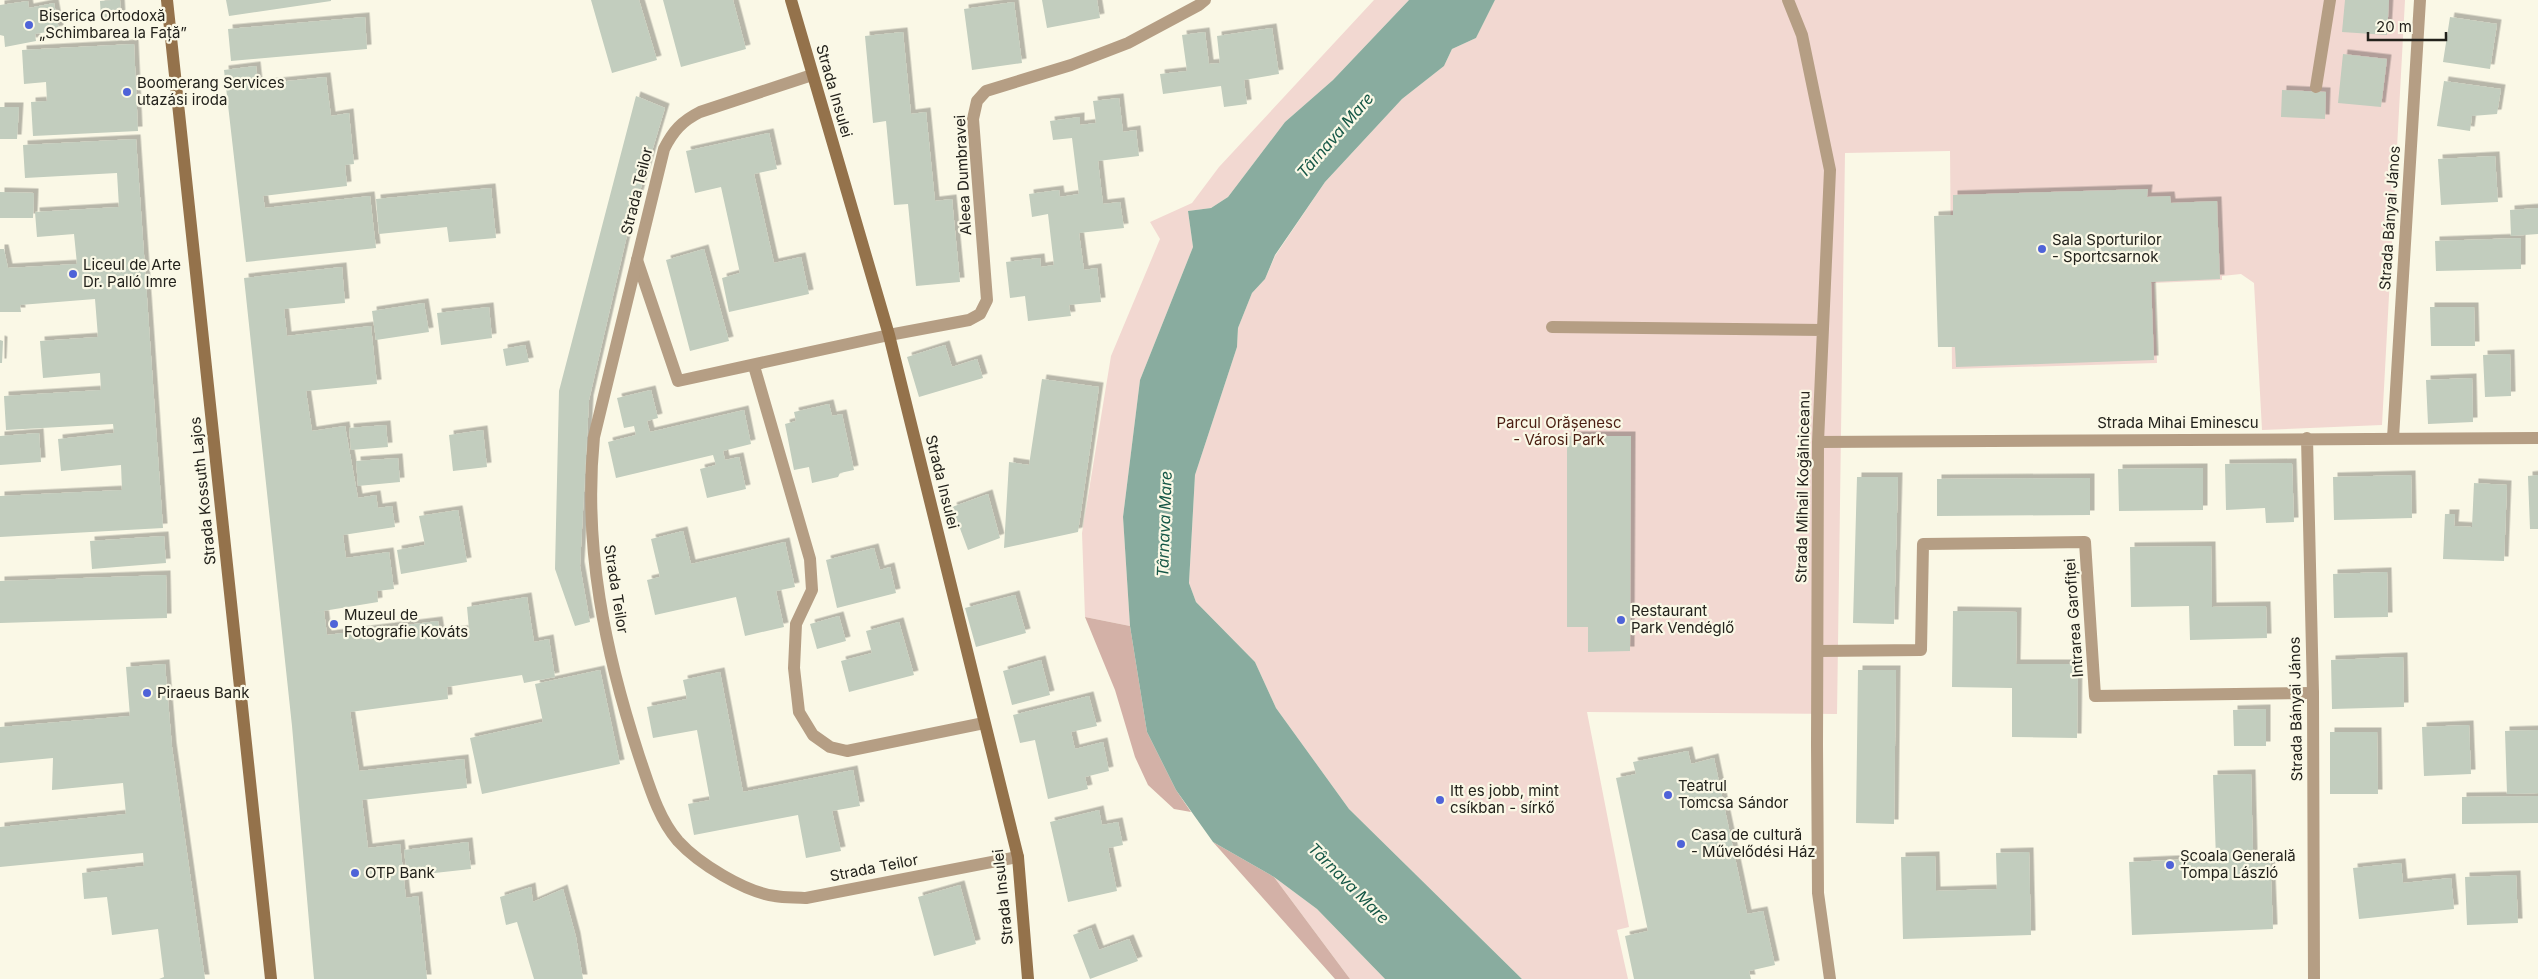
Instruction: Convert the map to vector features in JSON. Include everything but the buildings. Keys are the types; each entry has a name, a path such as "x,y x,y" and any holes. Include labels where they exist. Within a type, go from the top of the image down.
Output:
{"main road":[{"name":"Strada Kossuth Lajos","path":"167,0 272,979"},
{"name":"Strada Insulei","path":"791,0 889,335 1018,857 1028,979"}],"street":[{"name":"Aleea Dumbravei","path":"637,260 678,381 754,366 889,335 969,320 980,314 987,300 973,119 977,101 986,91 1072,65 1128,43 1205,0"},
{"name":"Strada Mihail Kogălniceanu","path":"1788,0 1802,35 1830,170 1818,442 1818,894 1830,979"},
{"path":"2316,87 2330,0"},
{"name":"Strada Bányai János","path":"2393,438 2420,0"},
{"name":"Strada Teilor","path":"812,75 700,112 683,121 672,133 664,149 594,437 591,473 592,552 601,616 621,700 655,803 676,839 686,849 720,874 741,885 774,896 806,898 1018,857"},
{"path":"1552,327 1823,330"},
{"path":"754,366 810,559 812,590 796,624 794,668 799,712 813,735 830,747 848,751 984,723"},
{"name":"Strada Bányai János","path":"2307,438 2313,693 2314,979"},
{"name":"Strada Mihai Eminescu","path":"1818,442 2538,438"},
{"name":"Intrarea Garofiței","path":"1818,651 1921,650 1923,544 2085,542 2095,696 2313,693"}],"green space":[{"path":"1374,0 1409,0 1333,80 1285,122 1228,197 1211,208 1188,211 1193,247 1140,380 1123,517 1130,626 1085,617 1082,533 1111,356 1160,239 1150,222 1192,203 1219,167"},
{"name":"Parcul Orășenesc - Városi Park","path":"1495,0 2405,0 2382,425 2262,430 2254,283 2241,274 2222,276 2222,280 2154,283 2157,363 1952,369 1950,151 1845,153 1837,714 1587,712 1629,927 1617,930 1628,979 1522,979 1349,809 1276,708 1255,662 1196,602 1189,583 1195,475 1237,347 1238,328 1252,293 1265,279 1275,256 1325,182 1402,99 1444,66 1452,49 1476,38"},
{"path":"1274,877 1317,909 1385,979 1350,979"}],"shaded area":[{"path":"1085,617 1130,626 1147,732 1176,790 1191,812 1174,809 1148,785 1135,757 1115,690"},
{"path":"1213,842 1274,877 1350,979 1335,979"}],"water":[{"name":"Târnava Mare","path":"1409,0 1495,0 1476,38 1452,49 1444,66 1402,99 1325,182 1275,255 1265,279 1252,293 1238,328 1237,347 1195,475 1189,583 1196,602 1255,662 1276,708 1349,809 1522,979 1385,979 1317,909 1274,877 1213,842 1176,790 1147,732 1130,626 1123,517 1140,380 1193,247 1188,211 1211,208 1228,197 1285,122 1333,80"}],"place":[{"name":"Biserica Ortodoxă „Schimbarea la Față”","path":"29,25"},
{"name":"Boomerang Services utazási iroda","path":"127,92"},
{"name":"Sala Sporturilor - Sportcsarnok","path":"2042,249"},
{"name":"Liceul de Arte Dr. Palló Imre","path":"73,274"},
{"name":"Restaurant Park Vendéglő","path":"1621,620"},
{"name":"Muzeul de Fotografie Kováts","path":"334,624"},
{"name":"Piraeus Bank","path":"147,693"},
{"name":"Teatrul Tomcsa Sándor","path":"1668,795"},
{"name":"Itt es jobb, mint csíkban - sírkő","path":"1440,800"},
{"name":"Casa de cultură - Művelődési Ház","path":"1681,844"},
{"name":"Școala Generală Tompa László","path":"2170,865"},
{"name":"OTP Bank","path":"355,873"}]}
